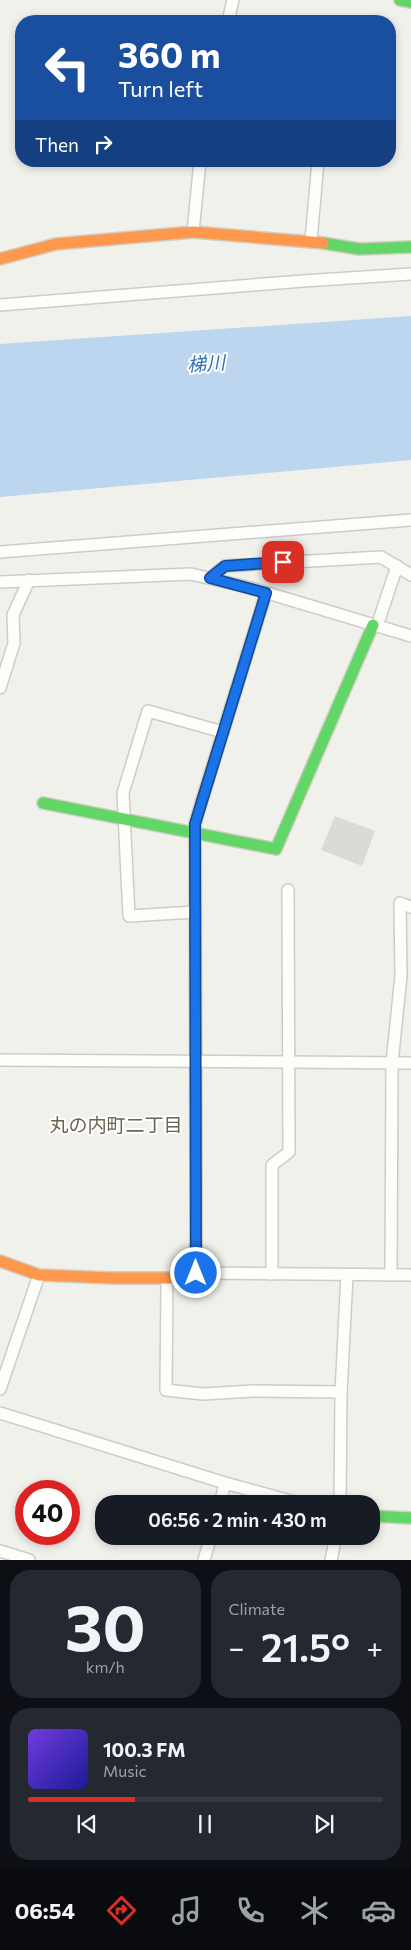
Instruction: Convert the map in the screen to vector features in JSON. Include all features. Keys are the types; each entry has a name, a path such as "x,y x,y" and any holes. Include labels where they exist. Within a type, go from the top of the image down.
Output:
{"street":[{"path":"229,15 233,0"},
{"path":"400,0 411,2"},
{"path":"193,232 199,167"},
{"path":"311,241 317,167"},
{"path":"0,259 56,244 193,232 311,241 359,250 411,247"},
{"path":"0,305 303,280 411,274"},
{"path":"0,552 411,520"},
{"path":"210,578 225,566 381,557 411,575"},
{"path":"43,803 276,849 375,626 397,566"},
{"path":"0,582 190,574 266,593 411,636"},
{"path":"0,688 14,643 14,615 29,580"},
{"path":"0,1260 39,1275 167,1280 194,1278 196,1273 195,824 266,593"},
{"path":"195,912 129,916 122,793 148,711 223,732"},
{"path":"272,1274 272,1165 289,1152 288,890"},
{"path":"391,1275 392,1063 401,976 400,903 411,907"},
{"path":"0,1060 196,1063 411,1063"},
{"path":"196,1273 411,1276"},
{"path":"0,1389 39,1275"},
{"path":"340,1495 341,1392 347,1275"},
{"path":"167,1280 166,1390 203,1394 253,1391 341,1392"},
{"path":"0,1413 269,1495"},
{"path":"223,1495 226,1483"},
{"path":"380,1516 411,1518"},
{"path":"204,1560 208,1545"},
{"path":"331,1560 334,1545"},
{"path":"0,1551 29,1560"}],"water":[{"name":"梯川","path":"411,316 411,460 0,497 0,344"}],"building":[{"path":"335,816 375,831 362,866 321,850"}],"traffic: fast":[{"path":"400,0 411,2"},
{"path":"323,243 359,249 411,247"},
{"path":"236,690 266,593"},
{"path":"43,803 276,849 373,625"},
{"path":"196,1158 195,824 201,803"},
{"path":"380,1516 411,1518"}],"traffic: slow":[{"path":"0,259 56,244 193,232 323,243"},
{"path":"0,1261 39,1275 112,1278 194,1278 196,1273 196,1158"}],"traffic: jam":[{"path":"201,803 236,690"}],"district":[{"name":"丸の内町二丁目","path":"116,1124"}],"route":[{"path":"196,1273 195,824 266,593 210,578 225,566 283,562"}]}
